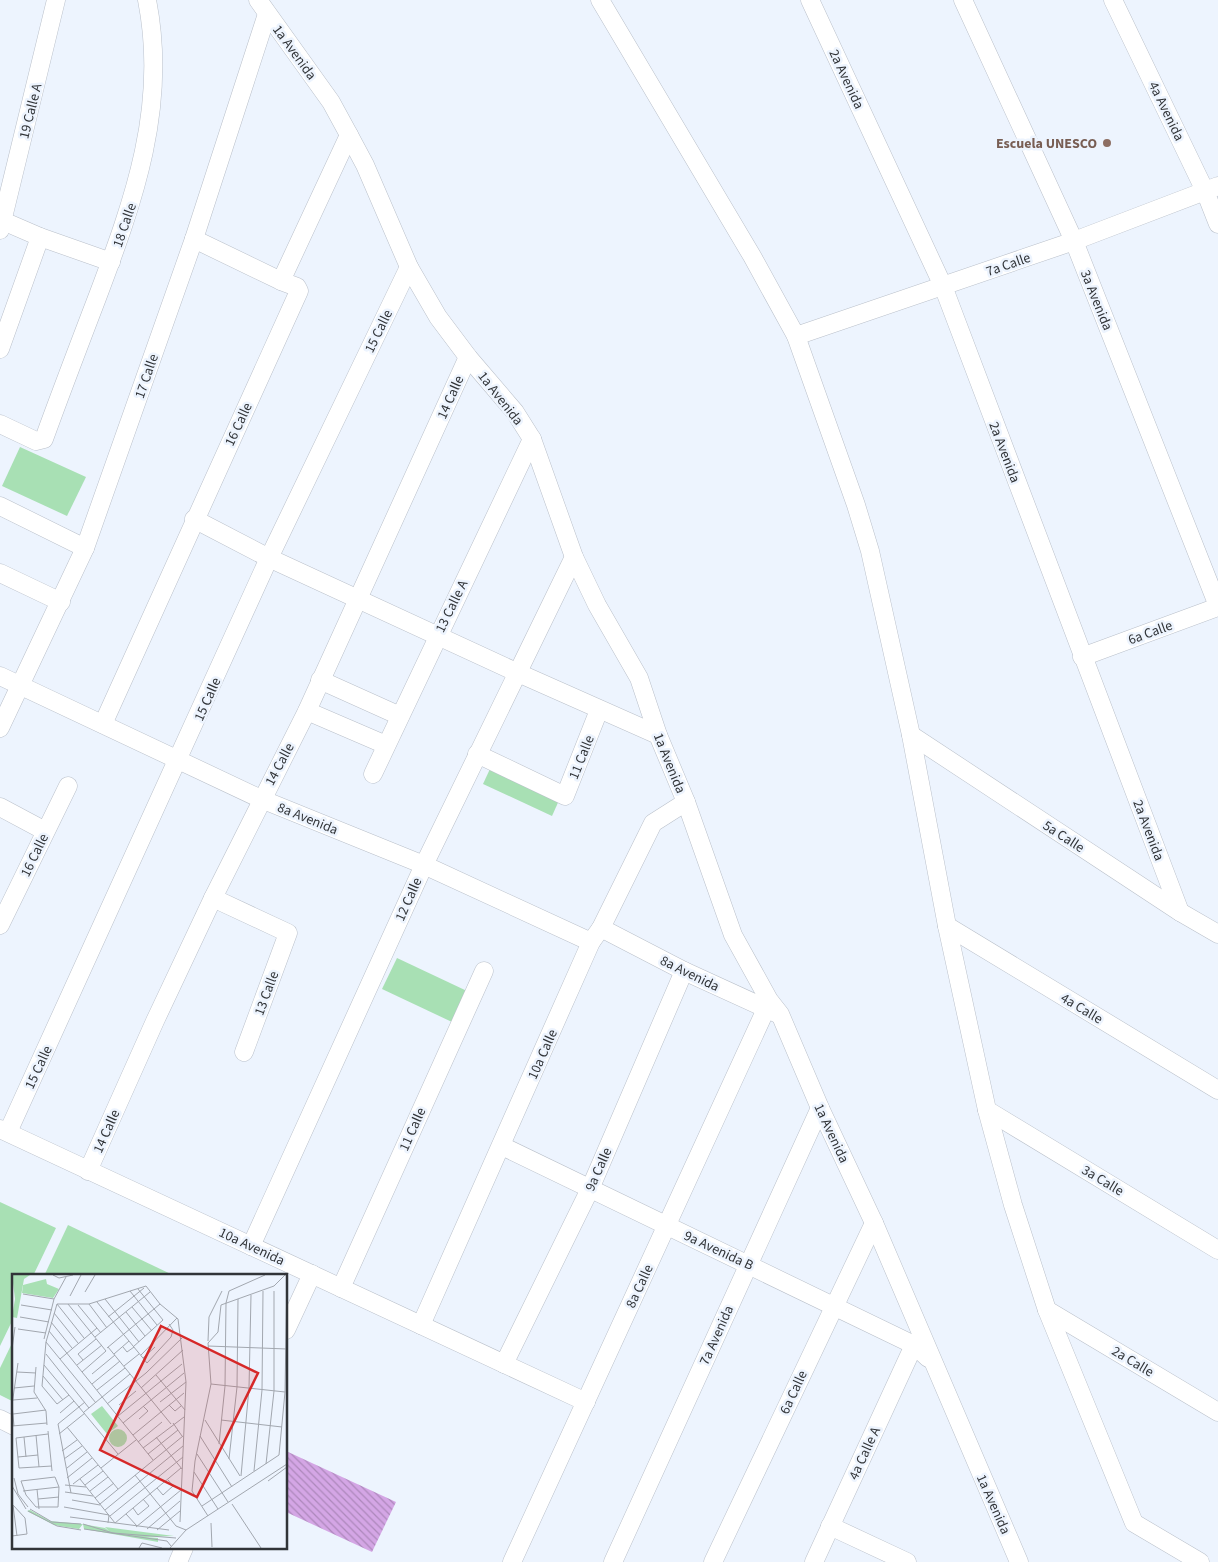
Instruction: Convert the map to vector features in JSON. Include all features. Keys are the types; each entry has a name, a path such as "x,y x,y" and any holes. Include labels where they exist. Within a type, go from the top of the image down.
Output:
{"street":[{"name":"19 Calle A","path":"2,225 56,0"},
{"name":"18 Calle","path":"0,424 36,441 44,439 136,191 148,136 154,61 153,31 147,0"},
{"path":"600,0 752,256 796,336 856,505 870,551 911,735 947,926 987,1110 1013,1206 1047,1310 1134,1523 1200,1562"},
{"name":"2a Avenida","path":"810,0 943,286 1180,912"},
{"name":"3a Avenida","path":"963,0 1074,241 1218,607"},
{"name":"4a Avenida","path":"1113,0 1212,188 1218,224"},
{"name":"1a Avenida","path":"263,7 326,95 349,135 365,165 409,266 438,317 468,357 515,412 532,439 574,557 597,605 639,678 658,735 686,802 733,935 769,1000 874,1223 1018,1561"},
{"name":"17 Calle","path":"0,728 22,686 85,548 194,240 263,7"},
{"path":"194,240 281,281 349,135"},
{"name":"7a Calle","path":"796,336 1074,241 1212,188"},
{"path":"2,225 111,262"},
{"path":"0,350 40,237"},
{"name":"15 Calle","path":"4,1130 179,759 269,558 409,266"},
{"name":"16 Calle","path":"103,724 194,519 299,292 297,287 281,281"},
{"name":"14 Calle","path":"88,1170 213,898 261,799 307,711 468,357"},
{"name":"13 Calle A","path":"373,774 532,439"},
{"path":"0,506 85,548"},
{"path":"194,519 269,558 599,710 658,735"},
{"name":"12 Calle","path":"252,1246 424,865 516,672 574,557"},
{"path":"0,573 61,602"},
{"name":"6a Calle","path":"1082,657 1218,607"},
{"name":"8a Avenida","path":"0,676 261,799 684,971 773,1012"},
{"path":"320,680 400,716"},
{"name":"11 Calle","path":"477,754 565,796 599,710"},
{"path":"307,711 386,745"},
{"name":"5a Calle","path":"911,735 1180,912 1218,934"},
{"name":"16 Calle","path":"0,925 68,786"},
{"name":"10a Calle","path":"421,1325 596,935 652,823 686,802"},
{"path":"0,806 46,831"},
{"name":"13 Calle","path":"213,898 288,933 244,1052"},
{"name":"4a Calle","path":"947,926 1218,1090"},
{"name":"11 Calle","path":"340,1288 484,971"},
{"name":"9a Calle","path":"504,1364 590,1189 684,971"},
{"name":"8a Calle","path":"512,1562 666,1226 773,1012"},
{"name":"7a Avenida","path":"613,1562 820,1108"},
{"name":"3a Calle","path":"987,1110 1218,1250"},
{"name":"10a Avenida","path":"4,1130 586,1402"},
{"name":"9a Avenida B","path":"502,1146 914,1344 932,1362"},
{"name":"6a Calle","path":"713,1562 874,1223"},
{"path":"288,1326 312,1274"},
{"name":"2a Calle","path":"1047,1310 1218,1412"},
{"name":"4a Calle A","path":"814,1562 914,1344"},
{"path":"0,1419 12,1425"},
{"path":"830,1526 907,1562"},
{"path":"178,1562 183,1550"}],"green space":[{"path":"20,447 86,477 67,516 2,486"},
{"path":"496,756 565,787 552,816 483,784"},
{"path":"397,958 467,991 452,1022 382,989"},
{"path":"0,1202 56,1228 34,1274 12,1274 12,1321 0,1346"},
{"path":"68,1225 171,1274 45,1274"},
{"path":"12,1343 12,1401 0,1395 0,1368"}],"building":[{"path":"288,1452 396,1502 372,1552 288,1513"}],"place":[{"name":"Escuela UNESCO","path":"1107,143"}]}
